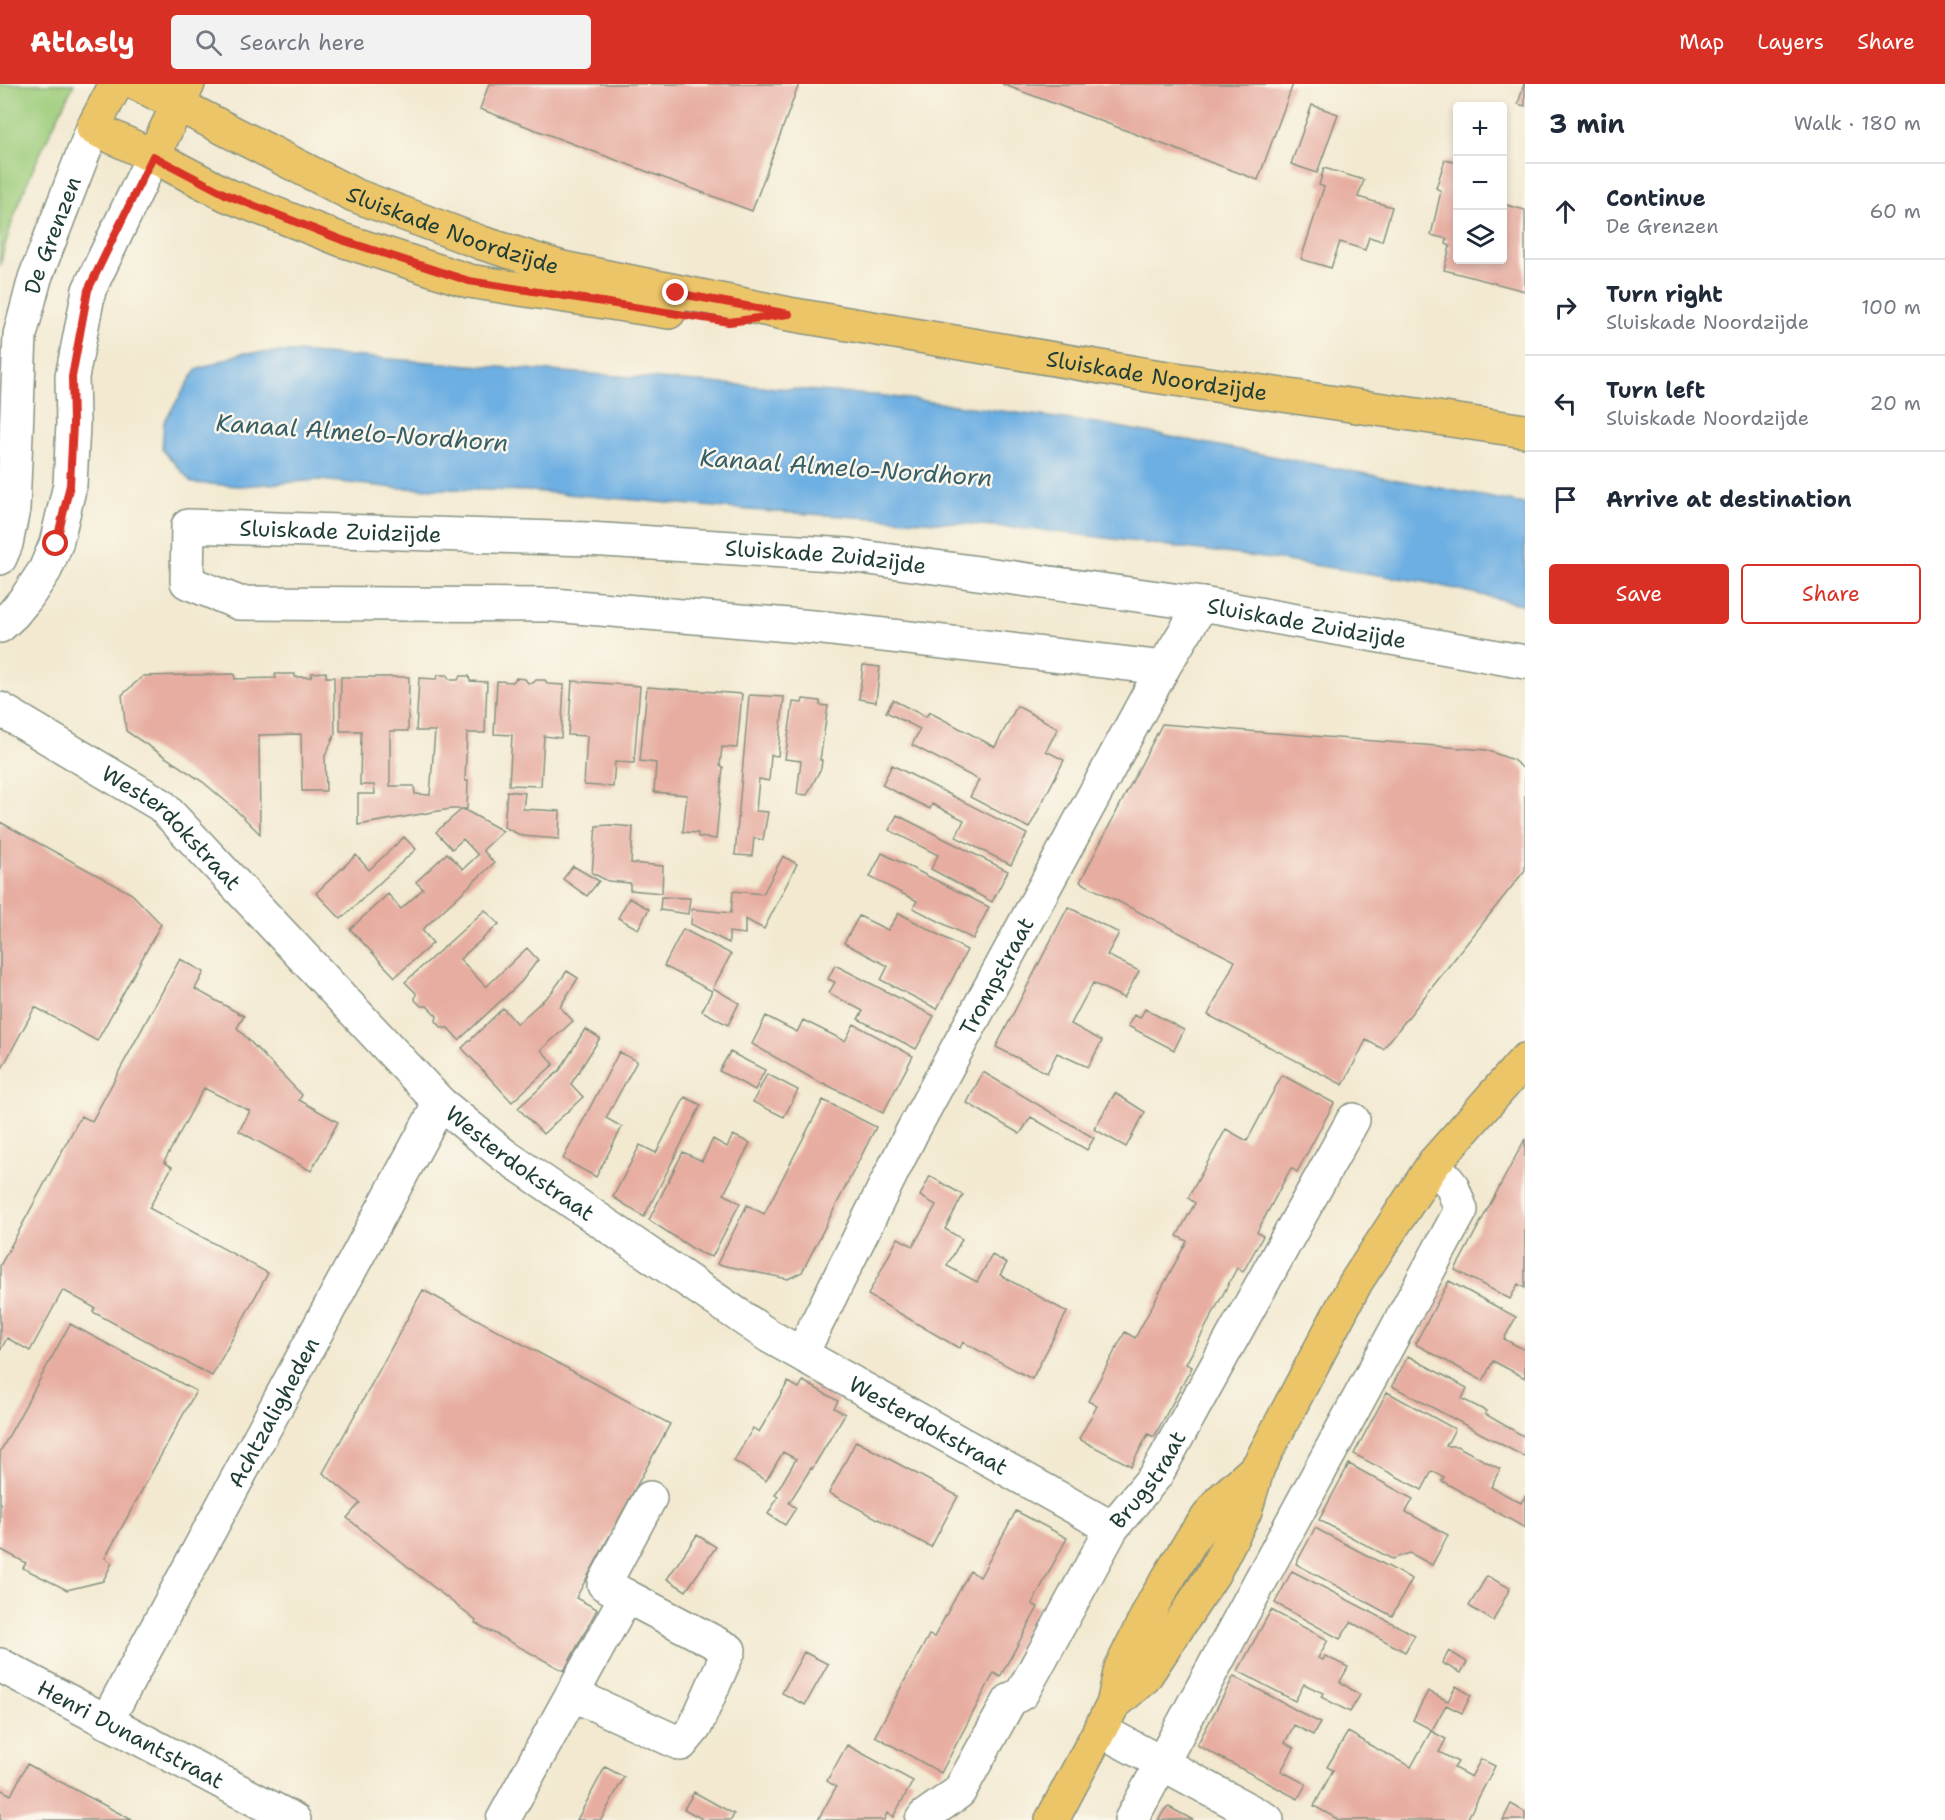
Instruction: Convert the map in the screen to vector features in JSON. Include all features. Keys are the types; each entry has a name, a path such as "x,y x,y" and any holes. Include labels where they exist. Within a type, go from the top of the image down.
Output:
{"main road":[{"path":"93,128 116,84"},
{"name":"Sluiskade Noordzijde","path":"138,84 183,94 244,137 354,195 482,243 562,268 789,314 1148,375 1525,431"},
{"path":"153,156 183,94"},
{"name":"Sluiskade Noordzijde","path":"93,128 227,195 342,240 469,281 729,322 789,314"},
{"path":"1052,1820 1106,1718 1121,1668 1155,1600 1194,1536 1221,1501 1258,1467 1356,1282 1434,1162 1525,1060"}],"street":[{"name":"De Grenzen","path":"0,558 6,544 13,509 20,335 34,278 93,128"},
{"path":"0,626 27,597 45,570 56,544 70,485 73,424 72,377 88,290 153,156"},
{"name":"Sluiskade Zuidzijde","path":"1163,668 824,628 553,605 239,603 188,582 188,526 588,539 848,555 1202,604 1525,662"},
{"name":"Trompstraat","path":"802,1353 912,1132 1163,668 1202,604"},
{"name":"Westerdokstraat","path":"0,709 161,805 440,1103 504,1155 770,1336 1112,1528"},
{"name":"Achtzaligheden","path":"106,1722 440,1103"},
{"name":"Brugstraat","path":"922,1820 960,1792 1010,1700 1022,1693 1112,1528 1156,1475 1353,1120"},
{"path":"1131,1820 1461,1210 1452,1186 1434,1162"},
{"path":"572,1694 681,1744 695,1727 729,1650 604,1584 650,1498"},
{"path":"502,1820 626,1596"},
{"name":"Henri Dunantstraat","path":"0,1665 294,1820"},
{"path":"1106,1718 1161,1764 1267,1820"}],"green space":[{"path":"0,84 74,84 22,195 0,266"}],"water":[{"name":"Kanaal Almelo-Nordhorn","path":"296,352 885,396 1103,424 1525,504 1525,605 1425,582 1280,560 1050,531 761,511 531,491 397,488 320,480 241,486 192,483 162,449 164,422 196,370 242,353"}],"building":[{"path":"489,84 799,84 752,211 480,109"},
{"path":"1002,84 1293,84 1258,180"},
{"path":"1525,84 1525,106 1518,104"},
{"path":"1312,105 1338,114 1317,173 1291,164"},
{"path":"1445,160 1453,162 1453,264 1507,264 1507,205 1525,210 1525,291 1444,270 1450,246 1446,244 1447,239 1431,235 1441,191 1436,188"},
{"path":"1324,168 1364,180 1358,197 1392,207 1382,241 1369,237 1365,250 1340,242 1331,268 1301,259 1324,187 1319,185"},
{"path":"863,665 880,667 876,702 859,699"},
{"path":"326,672 326,677 334,677 335,734 325,756 326,791 302,791 301,734 259,735 260,834 203,782 126,731 122,695 143,676 234,674 235,679 276,678 275,674 311,677 312,673"},
{"path":"438,675 447,675 452,680 458,680 460,676 469,676 470,681 487,682 485,733 467,733 465,781 468,781 467,809 463,809 503,831 483,850 494,863 422,930 433,943 395,977 350,929 388,894 401,909 423,889 416,882 447,853 463,869 478,855 463,839 452,849 436,832 462,809 450,809 358,825 358,794 375,794 374,785 360,785 361,731 340,731 341,677 409,677 408,731 390,731 390,786 414,786 415,794 430,795 435,731 416,731 419,678 436,679"},
{"path":"516,678 525,679 528,683 545,680 548,684 564,685 561,738 544,736 541,786 509,785 512,735 494,734 497,681 513,682"},
{"path":"572,681 640,686 634,763 615,762 613,787 584,785 587,736 568,735"},
{"path":"647,687 742,694 737,748 722,747 720,766 723,767 716,839 698,837 698,833 683,832 687,795 654,792 656,763 640,761"},
{"path":"749,695 784,697 778,756 771,755 769,781 759,779 756,811 768,812 763,840 754,838 752,856 735,855"},
{"path":"803,699 820,701 820,705 828,706 820,760 822,760 821,768 807,795 797,794 801,761 785,759 793,702 802,703"},
{"path":"893,700 926,717 929,712 995,747 1017,706 1058,728 1046,751 1064,760 1029,828 970,797 979,780 912,745 920,729 886,712"},
{"path":"1162,724 1486,750 1513,760 1525,770 1525,870 1383,1049 1366,1040 1343,1085 1208,1015 1235,961 1080,882"},
{"path":"892,765 1027,834 1011,865 956,837 964,820 932,804 930,809 882,785"},
{"path":"507,791 525,793 523,809 560,811 559,839 522,836 504,827"},
{"path":"897,815 1008,871 992,902 931,869 938,855 889,830"},
{"path":"0,822 132,894 161,924 97,1041 35,1007 0,1072"},
{"path":"596,826 633,827 631,863 663,866 662,893 630,890 630,883 608,881 592,873"},
{"path":"404,837 416,849 341,919 316,893 356,855 369,870"},
{"path":"882,853 989,907 973,939 913,908 917,901 870,877"},
{"path":"783,856 797,864 764,929 745,919 745,934 729,932 729,943 691,924 692,909 731,913 733,891 763,894"},
{"path":"573,866 599,881 587,896 563,879"},
{"path":"661,897 690,898 688,914 660,910"},
{"path":"629,898 649,909 638,929 618,918"},
{"path":"1068,907 1119,933 1107,955 1139,971 1124,998 1093,983 1082,1003 1071,1024 1102,1041 1088,1067 1057,1053 1047,1073 996,1047"},
{"path":"485,910 499,924 460,959 486,987 527,948 538,960 521,982 459,1040 448,1028 442,1028 436,1021 437,1016 427,1006 421,1006 415,1000 416,993 405,982"},
{"path":"899,913 967,950 937,1009 881,980 888,966 844,943 859,916 888,930"},
{"path":"683,929 731,954 713,988 739,1003 728,1025 702,1011 712,991 664,966"},
{"path":"180,959 204,972 195,989 244,1016 237,1028 302,1095 299,1100 338,1122 311,1171 239,1131 250,1111 204,1088 164,1162 172,1167 149,1208 268,1273 212,1376 93,1312 95,1308 63,1290 30,1351 7,1338 0,1351 0,1266 81,1116 92,1121"},
{"path":"835,965 934,1016 916,1049 858,1019 863,1011 829,993 835,982 828,979"},
{"path":"567,971 578,978 560,1007 573,1021 541,1050 554,1064 512,1102 462,1048 503,1008 517,1024 552,992"},
{"path":"1145,1009 1184,1030 1174,1050 1128,1026 1134,1015 1140,1018"},
{"path":"766,1016 797,1032 803,1020 845,1041 854,1024 913,1056 883,1113 822,1084 752,1044"},
{"path":"585,1029 600,1038 571,1084 583,1097 543,1134 518,1108 560,1070"},
{"path":"619,1052 637,1061 606,1118 622,1127 596,1177 563,1159"},
{"path":"730,1052 765,1070 755,1090 719,1071"},
{"path":"983,1072 1094,1138 1087,1150 1031,1117 1020,1134 967,1103"},
{"path":"767,1074 798,1090 784,1117 753,1102"},
{"path":"1282,1075 1334,1103 1297,1172 1291,1168 1257,1232 1263,1236 1243,1272 1237,1268 1186,1364 1192,1367 1154,1437 1148,1434 1131,1466 1079,1439 1097,1406 1088,1401 1125,1332 1135,1338 1187,1241 1177,1236 1195,1203 1188,1198 1226,1129 1247,1141"},
{"path":"1115,1093 1145,1112 1126,1147 1094,1129"},
{"path":"685,1097 701,1105 644,1217 613,1197 640,1145 656,1153"},
{"path":"823,1100 876,1127 802,1272 788,1279 717,1264 747,1205 764,1214"},
{"path":"733,1135 750,1143 724,1194 740,1203 712,1257 698,1252 649,1220 683,1152 702,1161 713,1139 727,1147"},
{"path":"1525,1139 1525,1288 1518,1284 1510,1299 1455,1270"},
{"path":"930,1176 963,1195 945,1229 962,1239 947,1266 977,1282 992,1255 1007,1263 1000,1275 1067,1312 1032,1379 963,1342 960,1348 957,1347 868,1295 898,1238 913,1246 936,1205 920,1196"},
{"path":"1449,1281 1516,1317 1504,1339 1525,1350 1525,1378 1493,1361 1483,1381 1415,1344"},
{"path":"423,1290 670,1424 576,1598 597,1609 564,1671 475,1623 476,1621 347,1518 360,1503 323,1473"},
{"path":"70,1324 196,1391 105,1558 112,1563 103,1581 67,1590 23,1568 26,1563 0,1549 0,1452"},
{"path":"1408,1356 1467,1388 1462,1399 1486,1411 1485,1414 1525,1437 1525,1457 1392,1386"},
{"path":"803,1381 838,1401 834,1408 845,1414 789,1503 796,1508 785,1525 768,1514 778,1497 775,1495 796,1459 783,1452 766,1481 734,1461 753,1428 759,1432 788,1382 799,1388"},
{"path":"1387,1392 1455,1429 1446,1446 1457,1446 1500,1469 1491,1487 1521,1503 1525,1496 1525,1528 1442,1481 1444,1477 1432,1471 1422,1490 1354,1454"},
{"path":"856,1441 958,1496 931,1547 829,1493"},
{"path":"1349,1464 1413,1499 1406,1512 1448,1535 1432,1565 1410,1553 1392,1559 1319,1520"},
{"path":"1016,1511 1067,1538 1032,1604 1038,1607 1037,1609 1000,1677 994,1673 941,1773 875,1736 929,1635 934,1637 970,1571 980,1577"},
{"path":"1315,1528 1412,1579 1392,1616 1296,1564"},
{"path":"697,1535 716,1547 686,1591 667,1579"},
{"path":"1292,1571 1415,1635 1405,1652 1351,1622 1340,1639 1275,1603"},
{"path":"1487,1576 1510,1588 1493,1621 1469,1606"},
{"path":"1271,1610 1328,1640 1318,1658 1323,1660 1325,1656 1348,1667 1340,1682 1360,1695 1350,1712 1321,1697 1323,1693 1304,1684 1295,1701 1238,1671"},
{"path":"1449,1651 1467,1662 1461,1673 1442,1663"},
{"path":"804,1652 828,1664 805,1705 782,1693"},
{"path":"1234,1676 1320,1723 1313,1735 1294,1725 1285,1743 1294,1748 1281,1771 1306,1784 1298,1799 1197,1745"},
{"path":"1456,1686 1471,1695 1462,1713 1446,1705 1432,1730 1413,1720 1428,1691 1448,1701"},
{"path":"1431,1731 1446,1739 1439,1752 1458,1762 1454,1768 1471,1777 1481,1759 1495,1766 1467,1820 1339,1820 1314,1806 1333,1770 1327,1767 1348,1732 1411,1767"},
{"path":"847,1745 913,1781 893,1817 887,1813 884,1820 818,1820 836,1787 827,1781"},
{"path":"27,1764 132,1820 0,1820 0,1789 11,1795"},
{"path":"605,1767 624,1777 601,1820 577,1820"},
{"path":"694,1792 734,1814 731,1820 704,1820 684,1809"},
{"path":"1511,1804 1525,1812 1525,1820 1503,1820"},
{"path":"1169,1807 1193,1820 1158,1820"}],"route":[{"path":"56,544 70,485 73,424 72,377 88,290 153,156 227,195 342,240 469,281 729,322 789,314 676,293"}]}
